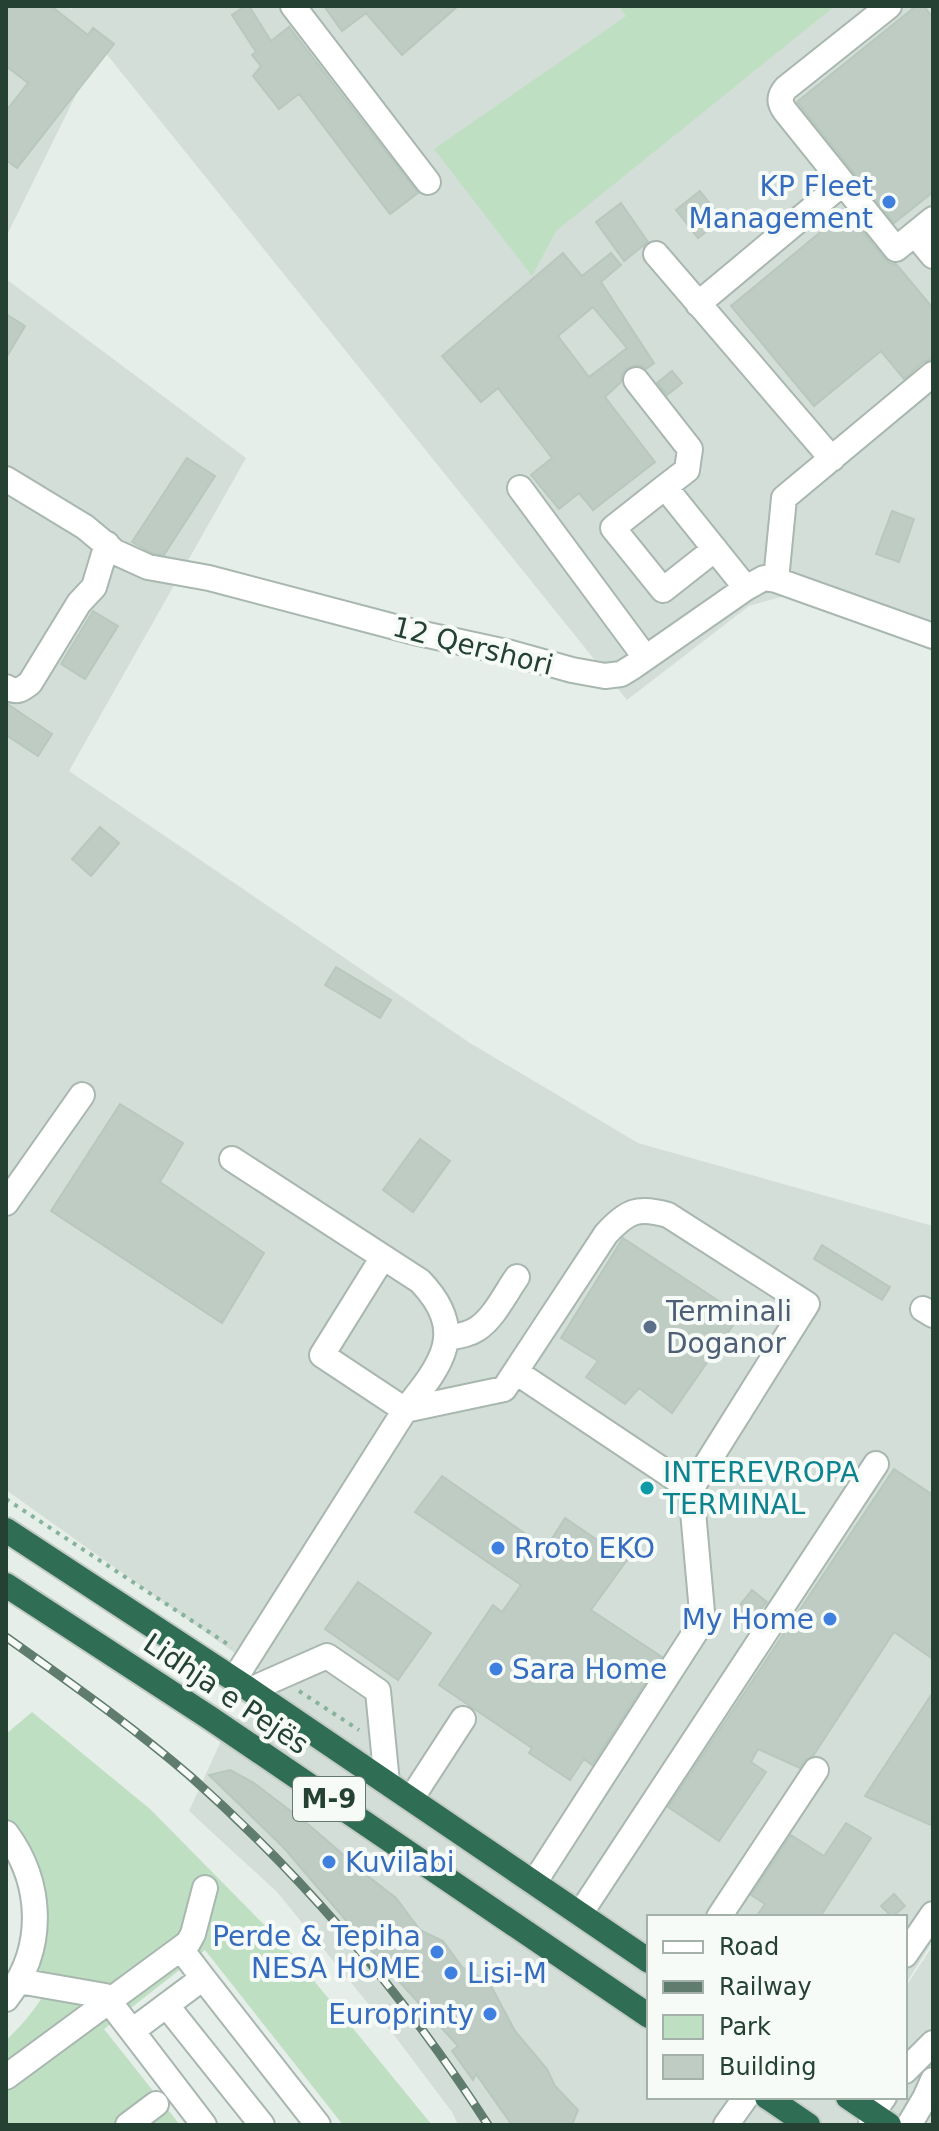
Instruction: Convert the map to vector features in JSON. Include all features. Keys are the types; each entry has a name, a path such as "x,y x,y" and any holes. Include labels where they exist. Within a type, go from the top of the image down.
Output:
{"highway":[{"name":"Lidhja e Pejës","path":"6,1530 242,1685 647,1960"},
{"name":"Lidhja e Pejës","path":"6,1585 210,1718 647,2015"},
{"path":"770,2099 802,2123"},
{"path":"851,2099 879,2115"}],"street":[{"path":"293,6 428,182"},
{"path":"889,6 781,93 781,106 896,249 924,226 933,256"},
{"path":"698,304 843,183"},
{"path":"656,254 832,459"},
{"path":"933,374 784,498 776,580 933,636"},
{"path":"636,380 690,449 687,470 613,528 663,590 715,549"},
{"name":"12 Qershori","path":"6,479 70,517 132,561 148,567 209,578 414,632 605,676 621,674 746,588 764,578 776,580"},
{"path":"665,487 746,588"},
{"path":"520,488 645,657"},
{"path":"6,687 12,691 21,690 30,683 79,603 94,587 107,544"},
{"path":"6,1203 82,1095"},
{"path":"232,1159 420,1281 441,1311 446,1338 438,1368 405,1410 248,1658 242,1685 278,1677 327,1656 378,1691 387,1783"},
{"path":"383,1257 322,1355 405,1410 518,1382 606,1234 627,1214 639,1210 668,1215 807,1304 691,1489 702,1612 698,1628 534,1883"},
{"path":"446,1338 479,1329 517,1277"},
{"path":"518,1382 691,1489"},
{"path":"580,1914 876,1464"},
{"path":"411,1799 463,1719"},
{"path":"720,1915 816,1770"},
{"path":"6,1833 17,1847 28,1871 35,1904 32,1949 13,1990 105,1996 204,2125"},
{"path":"6,2077 188,1943 205,1888"},
{"path":"907,1952 933,1914"},
{"path":"181,1949 318,2125"},
{"path":"132,2031 203,1978"},
{"path":"167,2006 262,2125"},
{"path":"907,2069 933,2043"},
{"path":"909,2125 933,2080"},
{"path":"726,2125 745,2099"},
{"path":"128,2125 156,2104"}],"path":[{"path":"6,1499 248,1658"},
{"path":"278,1677 382,1745"}],"shaded area":[{"path":"6,6 68,6 72,11 70,6 933,6 933,641 788,595 749,606 627,700 100,46 6,237"},
{"path":"6,279 246,458 69,771 470,1043 638,1143 933,1226 933,1941 907,1982 907,1915 647,1915 647,2099 907,2099 907,1985 933,1945 933,2125 458,2125 452,2112 397,2039 277,1892 189,1811 221,1741 245,1708 278,1684 6,1490"}],"green space":[{"path":"619,6 835,6 556,231 532,276 434,149 626,16"},
{"path":"32,1712 150,1809 288,1949 432,2125 343,2125 205,1950 104,2029 180,2125 6,2125 6,2040 32,2012 52,1981 36,1971 43,1945 41,1878 16,1829 6,1819 6,1734"}],"building":[{"path":"6,6 51,6 88,35 93,28 114,44 17,168 6,160 6,111 28,83 6,66"},
{"path":"249,6 271,41 289,27 418,193 390,214 299,94 279,109 253,76 261,66 252,55 256,52 232,15"},
{"path":"324,6 458,6 402,55 366,13 342,31"},
{"path":"916,6 924,6 933,18 933,192 894,223 797,102"},
{"path":"700,191 722,219 698,238 676,210"},
{"path":"621,203 648,242 624,261 596,222"},
{"path":"846,211 884,258 896,264 933,308 933,359 923,362 904,379 881,351 814,406 731,306"},
{"path":"563,253 582,276 611,253 621,265 601,282 654,363 646,369 640,365 627,368 621,382 605,397 655,462 593,510 579,493 559,509 531,475 552,458 498,388 481,402 442,356","holes":["593,307 627,348 589,377 558,336"]},
{"path":"6,314 25,326 6,358"},
{"path":"672,371 682,383 667,395 657,383"},
{"path":"187,458 215,476 164,555 152,553 132,542"},
{"path":"892,511 914,519 899,562 876,554"},
{"path":"93,611 118,626 85,679 61,664"},
{"path":"6,703 52,734 38,756 6,735"},
{"path":"100,827 119,843 91,876 72,859"},
{"path":"336,967 391,1000 380,1018 325,985"},
{"path":"120,1104 183,1143 160,1182 264,1253 222,1323 51,1211"},
{"path":"420,1139 450,1161 413,1212 383,1190"},
{"name":"Terminali Doganor","path":"623,1238 740,1315 672,1413 639,1388 625,1404 586,1377 598,1361 561,1338"},
{"path":"822,1245 890,1287 882,1300 814,1259"},
{"name":"My Home","path":"894,1469 933,1495 933,1659 894,1632 813,1756 804,1761 800,1768 758,1749 751,1762 766,1772 719,1841 668,1807"},
{"path":"442,1476 546,1548 565,1518 627,1560 591,1610 662,1657 592,1765 584,1759 570,1780 529,1753 532,1748 439,1685 493,1605 502,1612 521,1585 415,1512"},
{"path":"358,1582 431,1633 398,1680 325,1629"},
{"path":"752,1590 767,1602 749,1623 735,1611"},
{"path":"933,1692 933,1826 865,1796"},
{"path":"230,1770 254,1783 309,1825 396,1898 420,1930 443,1941 462,1967 489,1982 515,2031 547,2069 555,2086 578,2110 572,2125 512,2125 476,2074 473,2080 452,2051 458,2046 284,1848 209,1775"},
{"path":"846,1823 871,1838 821,1915 757,1915 765,1904 751,1895 791,1835 824,1856"},
{"path":"894,1894 905,1906 890,1915 881,1906"}],"railway":[{"path":"6,1637 168,1758 273,1855 388,1985 488,2125"}],"place":[{"name":"KP Fleet Management","path":"889,202"},
{"name":"Terminali Doganor","path":"650,1327"},
{"name":"INTEREVROPA TERMINAL","path":"647,1488"},
{"name":"Rroto EKO","path":"498,1548"},
{"name":"My Home","path":"830,1619"},
{"name":"Sara Home","path":"496,1669"},
{"name":"Kuvilabi","path":"329,1862"},
{"name":"Perde & Tepiha NESA HOME","path":"437,1952"},
{"name":"Lisi-M","path":"451,1973"},
{"name":"Europrinty","path":"490,2014"}]}
